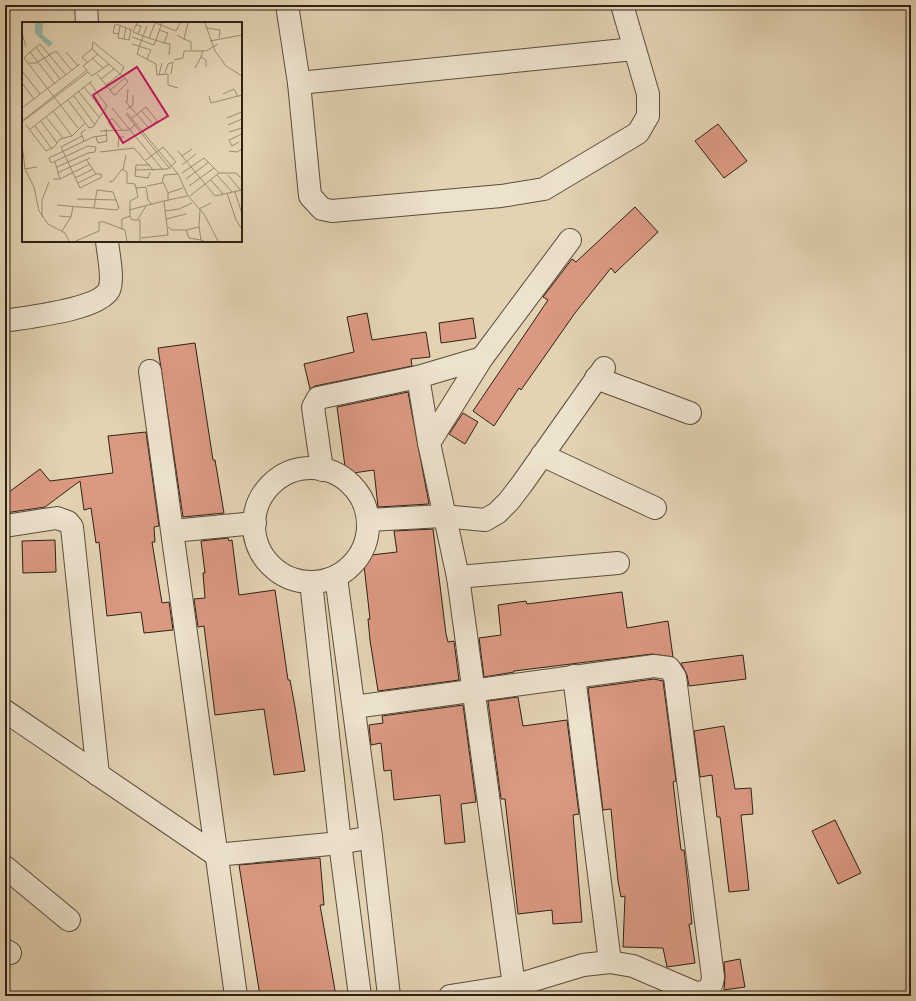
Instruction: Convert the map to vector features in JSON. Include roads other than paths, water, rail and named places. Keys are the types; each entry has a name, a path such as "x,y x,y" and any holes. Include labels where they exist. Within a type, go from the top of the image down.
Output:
{"street":[{"path":"86,5 87,22"},
{"path":"287,5 298,83 310,196 322,209 332,212 501,196 544,189 638,133 648,116 648,94 622,5"},
{"path":"298,83 634,49"},
{"path":"428,443 482,358 570,240"},
{"path":"5,321 75,309 101,299 109,289 111,273 107,242"},
{"path":"322,470 313,406 318,398 418,377 482,358"},
{"path":"150,371 236,996"},
{"path":"368,520 443,516 485,520 497,513 509,501 600,373 690,413"},
{"path":"418,377 428,443 458,578 472,690 514,986"},
{"path":"542,455 655,508"},
{"path":"312,467 322,470 337,473 357,490 368,513 368,539 356,561 336,577 311,582 286,576 266,560 255,536 255,511 267,488 287,472 312,467"},
{"path":"5,526 57,518 68,522 72,527 98,775"},
{"path":"172,531 255,523"},
{"path":"458,578 618,563"},
{"path":"336,577 371,837 389,996"},
{"path":"311,582 340,843 360,996"},
{"path":"354,707 654,666 669,668 676,677 712,985 704,992 696,993 633,966 610,962 584,965 514,986 450,996"},
{"path":"574,676 610,962"},
{"path":"5,711 216,855 340,843 371,837"},
{"path":"5,867 69,920"}]}
